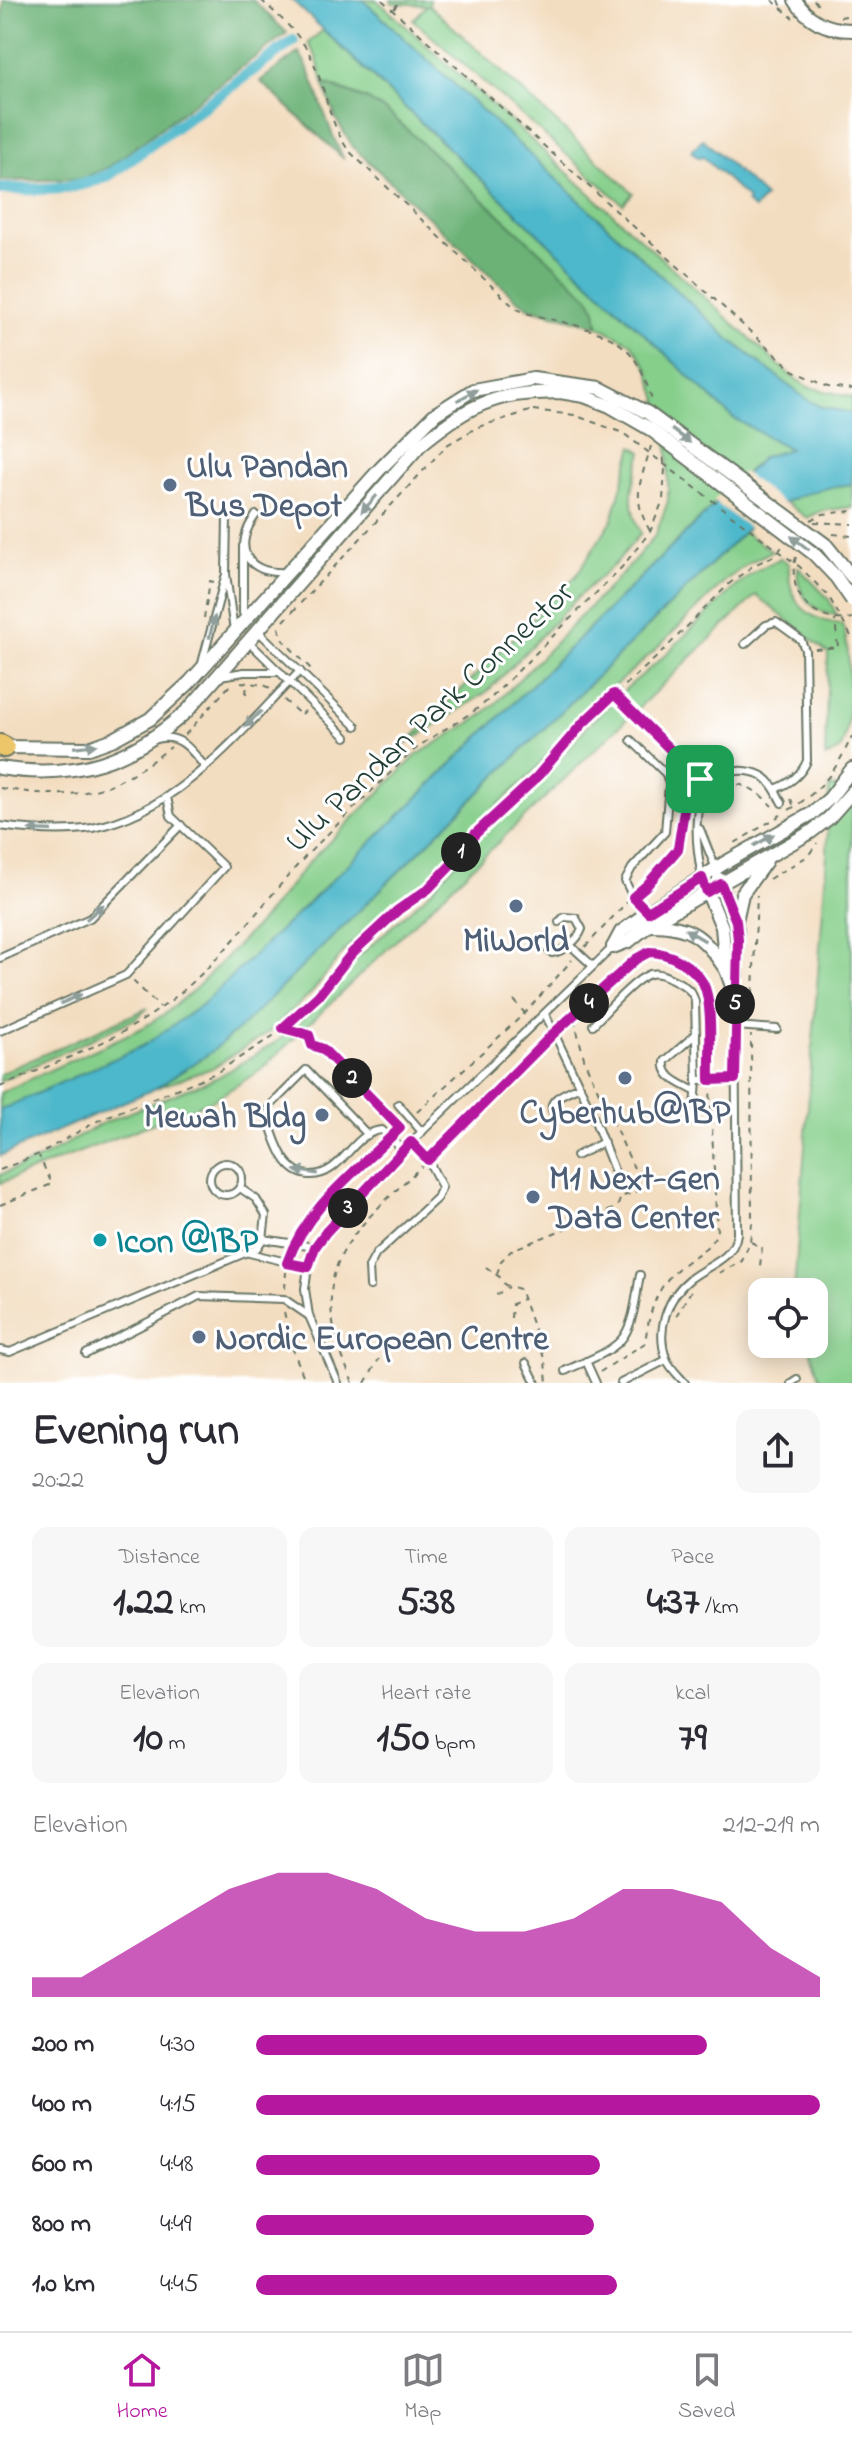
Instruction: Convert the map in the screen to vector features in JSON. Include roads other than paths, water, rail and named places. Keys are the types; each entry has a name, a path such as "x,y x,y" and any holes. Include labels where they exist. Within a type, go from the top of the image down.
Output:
{"street":[{"path":"795,0 802,11 820,25 852,30"},
{"path":"1,746 89,748 114,739 150,719 194,678 380,469 435,414 473,390 534,386 600,388 648,413 826,545 852,577"},
{"path":"0,768 61,771 85,768 128,754 152,740 188,710 420,445 453,418 476,405 534,386 584,396 610,406 650,429 814,554 852,600"},
{"path":"613,947 629,941 649,918 702,878 813,813 830,798 852,769"},
{"path":"649,918 815,837 852,792"},
{"path":"736,921 742,894 771,856"},
{"path":"716,869 736,921 735,997"},
{"path":"702,878 722,927 726,970 735,997"},
{"path":"649,918 686,929 709,943 726,970"}],"lane":[{"path":"227,515 226,574 233,624 242,625 243,543 245,531 256,515"},
{"path":"243,543 252,565 263,572 290,572"},
{"path":"194,678 205,656 226,574"},
{"path":"745,644 766,625 776,622 801,640 805,650 807,761 804,769 775,789"},
{"path":"258,631 356,726"},
{"path":"248,641 346,737"},
{"path":"0,826 51,830 92,828 121,820 167,797 205,767 300,671"},
{"path":"217,677 234,673 280,672"},
{"path":"152,740 165,737 180,740 205,767"},
{"path":"631,740 666,774 669,784 665,832 627,874 626,887 649,918"},
{"path":"702,878 696,841 700,799 705,787 720,776 752,771 764,777 782,803"},
{"path":"0,1031 126,975 224,867 171,816 167,797"},
{"path":"0,958 90,918 181,825"},
{"path":"698,825 716,869"},
{"path":"546,937 543,945 552,953 559,952 579,937 581,924 576,918 569,916 559,922"},
{"path":"569,944 593,966"},
{"path":"338,1383 309,1316 305,1289 315,1247 403,1150 613,947"},
{"path":"593,1025 642,978 652,973 662,974 693,994 697,1080 694,1122"},
{"path":"685,1383 666,1360 663,1326 668,1308 676,1292 729,1254 736,1242 735,997"},
{"path":"545,1014 589,1106 616,1175"},
{"path":"735,1026 777,1029"},
{"path":"696,1034 665,1061 664,1066 667,1074 696,1092"},
{"path":"368,1135 306,1070 271,1105 267,1115 274,1137 291,1169 302,1174 315,1175 332,1170 368,1135 382,1130 403,1150"},
{"path":"697,1080 735,1079"},
{"path":"580,1086 555,1098 552,1112 556,1117 566,1118 589,1106"},
{"path":"398,1104 422,1132"},
{"path":"370,1286 369,1267 376,1254 442,1187 428,1160 411,1142"},
{"path":"576,1156 604,1142"},
{"path":"222,1163 234,1165 242,1176 240,1188 229,1196 217,1194 210,1183 212,1171 222,1163"},
{"path":"0,1350 10,1352 257,1248 263,1239 266,1215 262,1206 240,1188"},
{"path":"263,1239 315,1247"},
{"path":"248,1253 308,1267"},
{"path":"565,1371 614,1346 624,1336 631,1320 640,1275"},
{"path":"86,1354 199,1296 284,1299 309,1316"},
{"path":"621,1383 666,1360"},
{"path":"586,1361 594,1380"},
{"path":"526,1363 536,1383"}],"water":[{"path":"292,0 363,0 729,339 806,399 821,407 852,413 852,484 804,494 760,516 243,1025 210,1053 156,1088 0,1156 0,1110 143,1046 202,1005 763,457 790,449 733,418"},
{"path":"703,139 765,197 754,209 746,202 748,199 702,156 699,158 691,151"}],"waterway":[{"path":"0,189 69,187 109,175 293,41"}],"place":[{"name":"Ulu Pandan Bus Depot","path":"170,485"},
{"name":"MiWorld","path":"516,906"},
{"name":"Cyberhub@IBP","path":"625,1078"},
{"name":"Mewah Bldg","path":"322,1115"},
{"name":"M1 Next-Gen Data Center","path":"533,1197"},
{"name":"Icon @IBP","path":"100,1240"},
{"name":"Nordic European Centre","path":"199,1337"}]}
